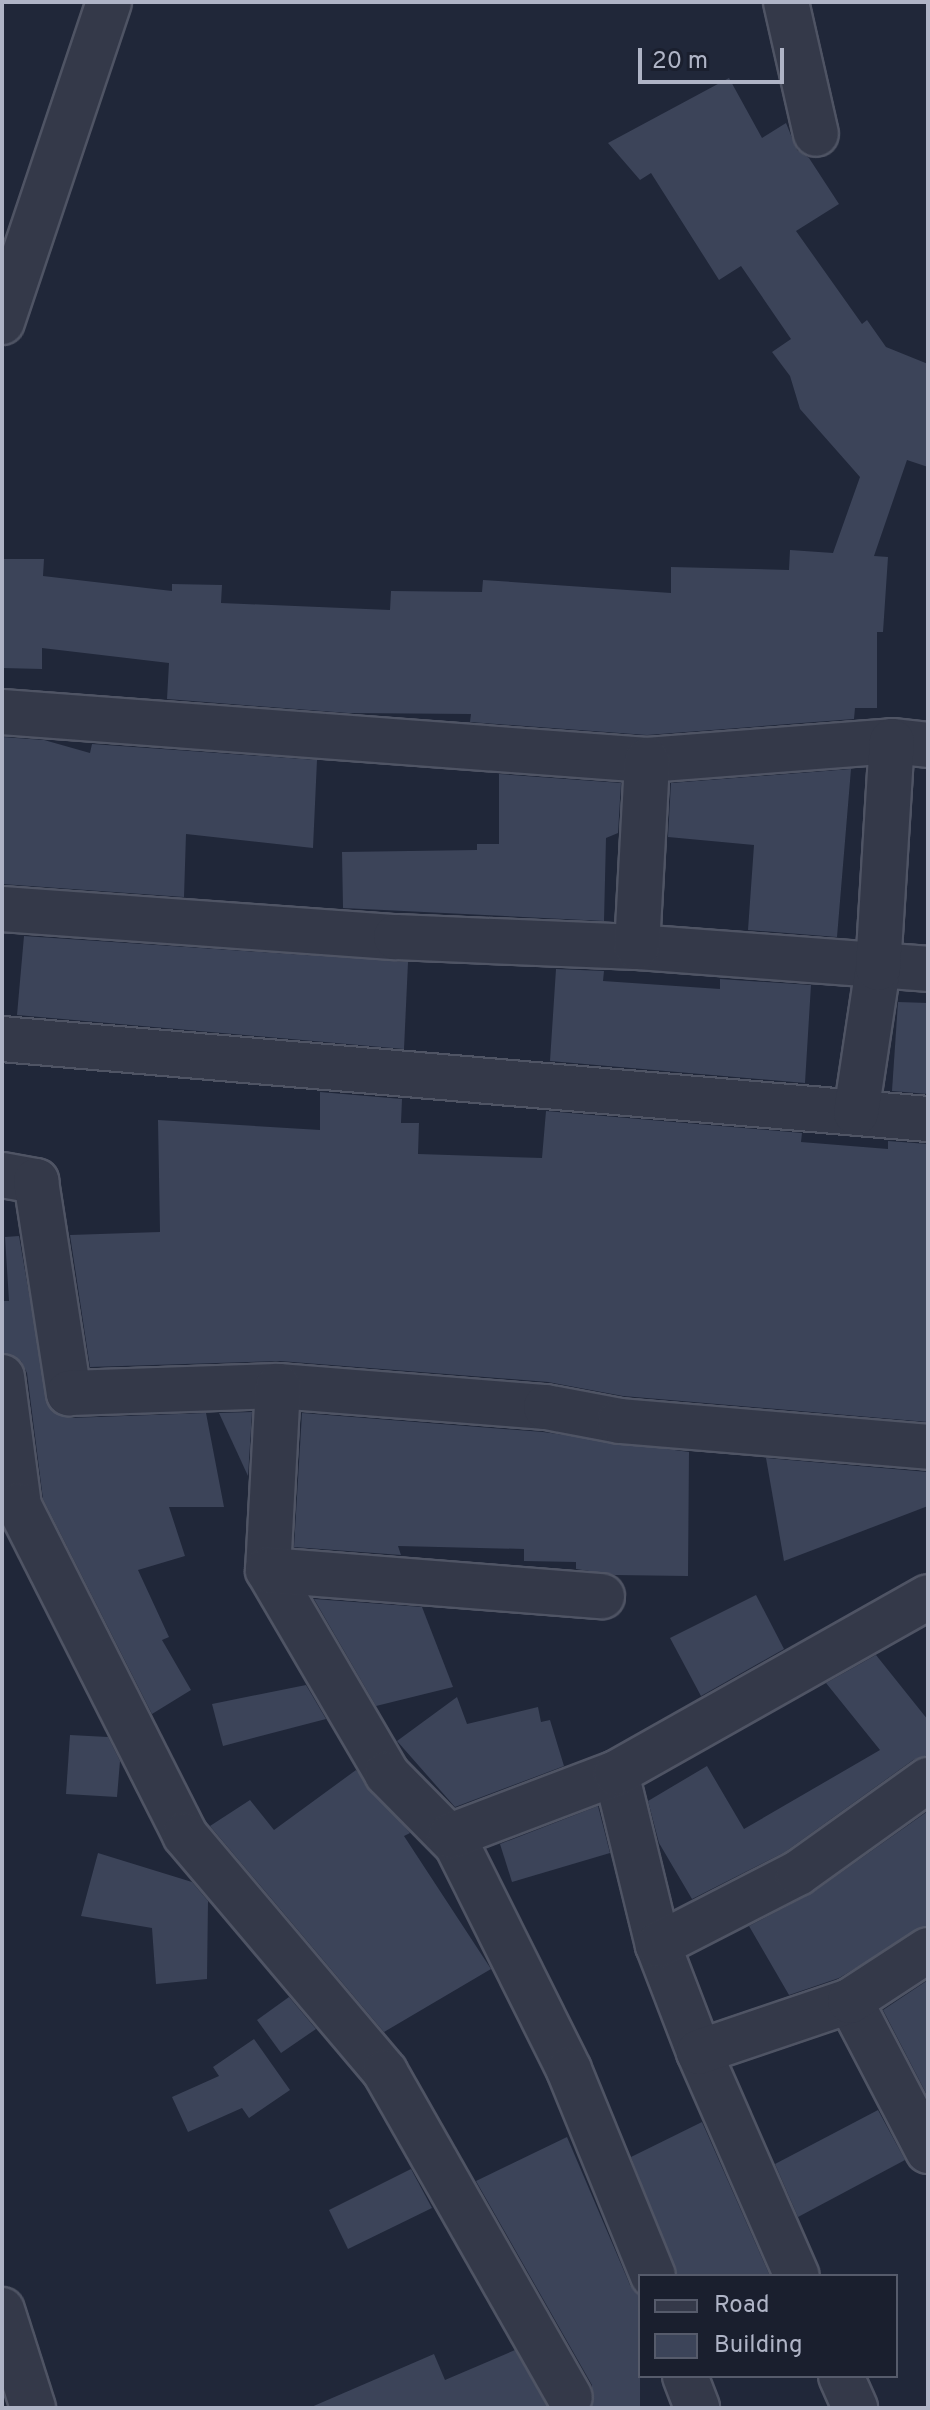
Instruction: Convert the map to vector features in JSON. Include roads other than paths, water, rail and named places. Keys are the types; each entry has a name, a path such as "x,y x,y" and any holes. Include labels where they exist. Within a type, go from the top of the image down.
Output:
{"street":[{"path":"2,322 109,2"},
{"path":"786,2 816,134"},
{"path":"2,712 647,760 910,743 856,1113"},
{"path":"637,947 647,760"},
{"path":"2,909 396,937 637,947 878,968 928,969"},
{"path":"2,1039 928,1119"},
{"path":"2,1175 36,1181 69,1393 278,1386 546,1407 620,1421 928,1447"},
{"path":"2,1377 19,1506 185,1835 385,2072 570,2397"},
{"path":"278,1386 268,1570 387,1774 450,1836 569,2070 652,2274"},
{"path":"268,1570 602,1596"},
{"path":"450,1836 616,1773 928,1597"},
{"path":"616,1773 658,1945 699,2052 796,2274"},
{"path":"658,1945 798,1873 928,1780"},
{"path":"699,2052 850,2001 928,1950"},
{"path":"850,2001 928,2151"},
{"path":"2,2310 33,2408"},
{"path":"686,2378 697,2408"},
{"path":"842,2378 855,2408"}]}
